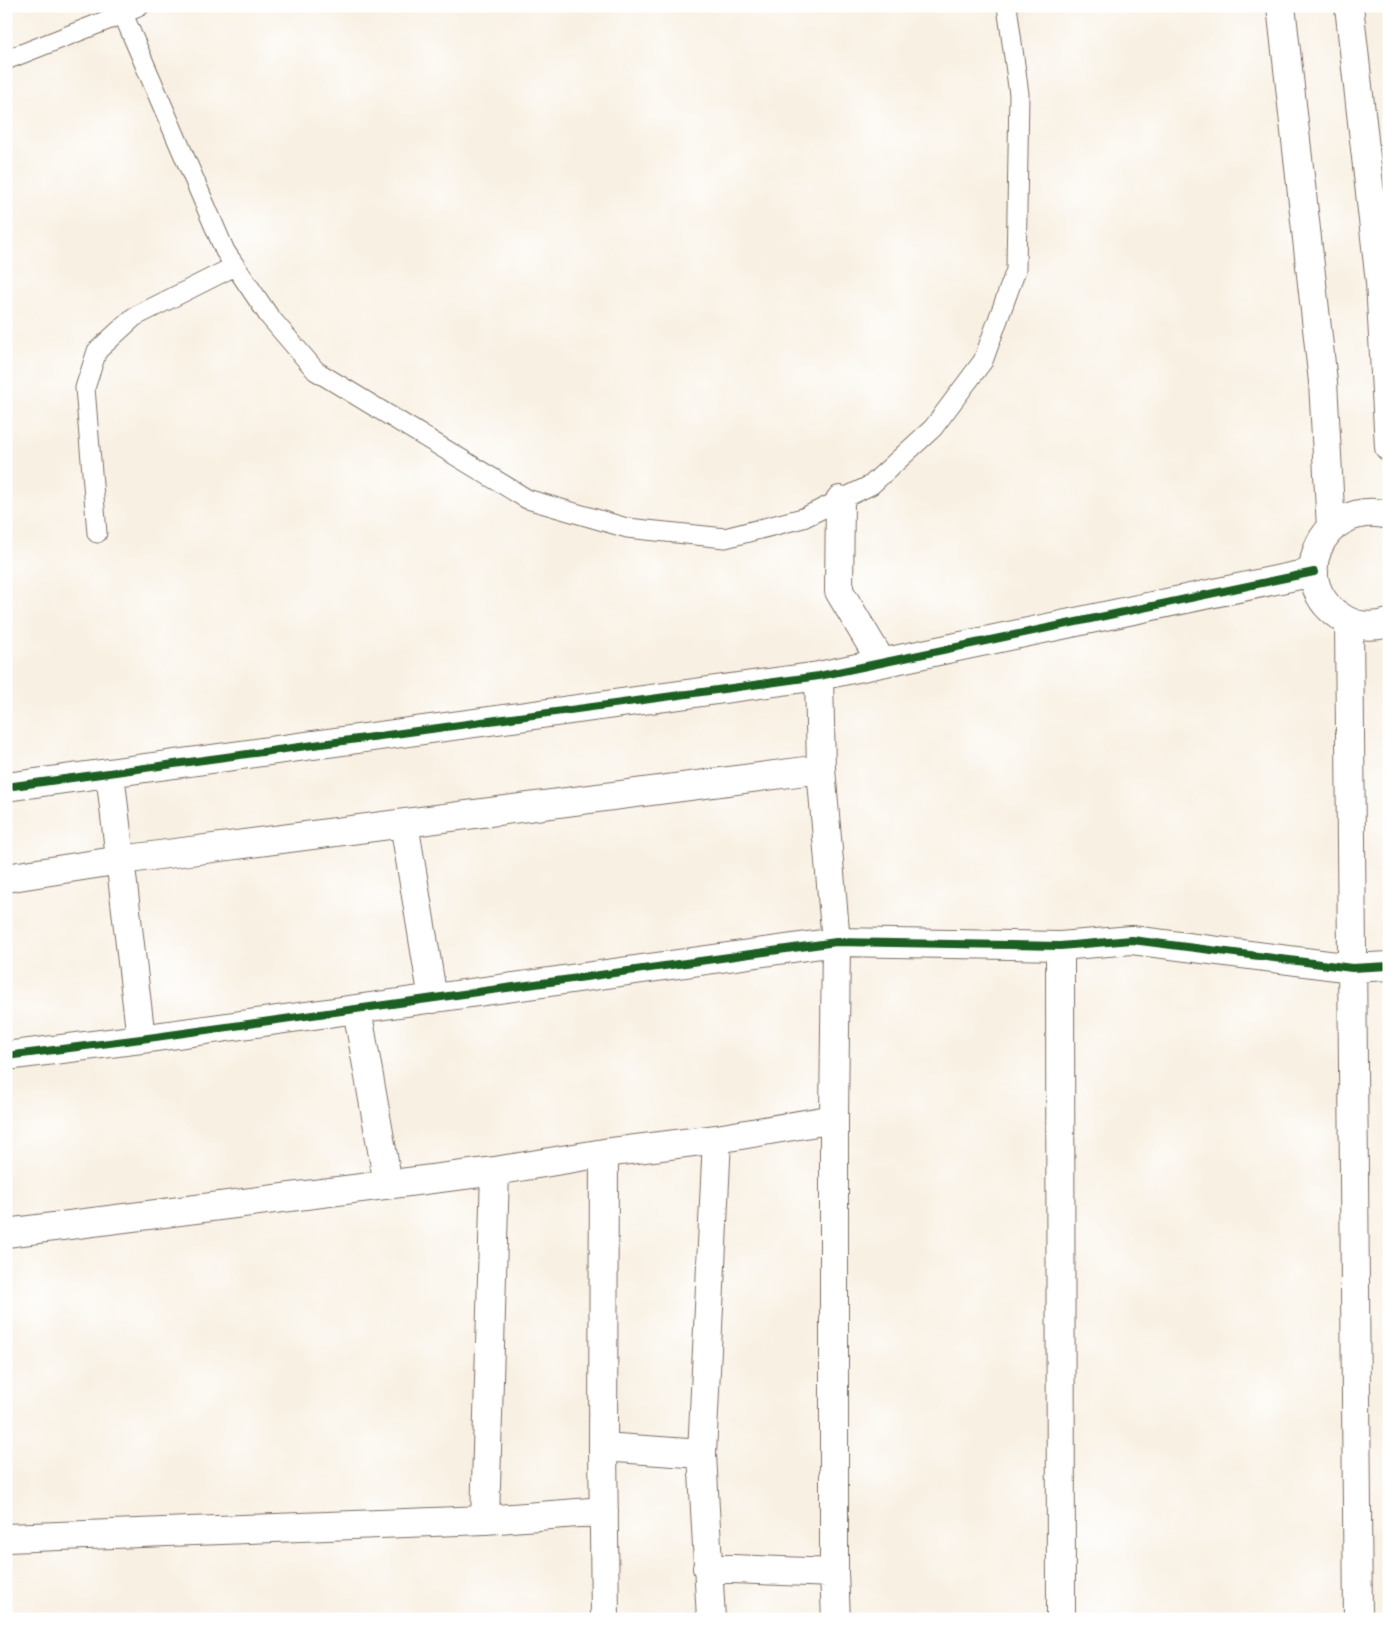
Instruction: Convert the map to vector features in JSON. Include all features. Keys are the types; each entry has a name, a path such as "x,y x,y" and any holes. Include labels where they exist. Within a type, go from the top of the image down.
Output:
{"street":[{"path":"1281,6 1323,382 1331,528"},
{"path":"1349,6 1384,281 1389,446"},
{"path":"840,500 839,591 882,663"},
{"path":"1389,515 1376,512 1360,513 1345,518 1331,528 1321,540 1315,556 1314,572 1317,588 1324,602 1335,614 1349,622 1365,626 1389,623"},
{"path":"6,787 819,676 1314,572"},
{"path":"1349,622 1358,1619"},
{"path":"819,676 821,769 836,942 834,1119 834,1573 836,1619"},
{"path":"6,878 121,860 821,769"},
{"path":"110,773 141,1039"},
{"path":"404,823 433,999"},
{"path":"6,1056 433,999 836,942 1060,946 1132,940 1352,968 1389,966"},
{"path":"1060,946 1061,1619"},
{"path":"357,1009 388,1184"},
{"path":"6,1233 495,1171 604,1153 717,1139 834,1119"},
{"path":"711,1619 702,1454 717,1139"},
{"path":"604,1153 603,1447 605,1619"},
{"path":"485,1520 495,1171"},
{"path":"603,1447 702,1454"},
{"path":"6,1538 485,1520 604,1511"},
{"path":"707,1568 834,1573"}],"lane":[{"path":"6,60 132,10 221,242 269,316 316,371 527,499 628,528 725,538 803,518 871,485 933,428 982,361 1016,270 1019,94 1007,6"},
{"path":"97,533 85,388 97,351 134,317 235,266"}],"cycle path":[{"path":"6,787 819,676 1314,572"},
{"path":"6,1056 141,1039 836,942 1060,946 1132,940 1352,968 1389,966"}]}
